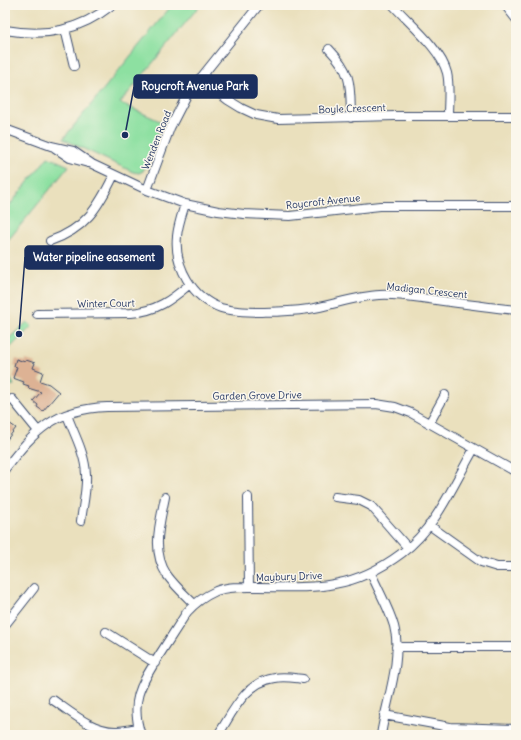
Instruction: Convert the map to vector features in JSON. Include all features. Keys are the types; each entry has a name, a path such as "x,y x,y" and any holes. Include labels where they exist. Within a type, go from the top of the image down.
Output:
{"street":[{"path":"5,30 38,34 65,29 91,19 112,5"},
{"name":"Wenden Road","path":"147,190 177,112 186,96 259,5"},
{"path":"393,5 437,53 444,65 448,81 448,116"},
{"path":"505,5 516,19"},
{"path":"65,29 74,66"},
{"path":"329,49 342,63 348,76 351,118"},
{"name":"Boyle Crescent","path":"200,78 235,105 256,115 278,119 516,116"},
{"name":"Roycroft Avenue","path":"5,129 51,146 73,151 92,164 147,190 185,204 218,211 280,216 314,214 380,206 516,206"},
{"path":"50,241 68,234 80,226 90,216 101,201 114,175"},
{"name":"Madigan Crescent","path":"185,204 178,229 176,244 180,266 195,291 221,308 239,311 307,309 359,297 382,295 516,310"},
{"name":"Winter Court","path":"37,314 144,312 162,306 190,284"},
{"path":"429,424 445,395"},
{"path":"12,399 38,431"},
{"name":"Garden Grove Drive","path":"5,470 23,446 38,431 67,415 86,409 108,407 376,404 403,410 516,472"},
{"path":"67,415 80,447 85,466 86,483 81,520"},
{"name":"Maybury Drive","path":"140,731 136,707 142,683 187,612 194,604 216,591 230,588 321,586 345,582 383,566 408,548 429,525 474,449"},
{"path":"165,497 158,534 159,556 168,576 194,604"},
{"path":"248,497 249,587"},
{"path":"335,497 359,500 371,506 408,548"},
{"path":"429,525 481,562 497,567 516,567"},
{"path":"370,572 392,619 396,647 395,665 381,735"},
{"path":"5,625 34,588"},
{"path":"106,632 154,663"},
{"path":"396,647 516,646"},
{"path":"218,735 244,695 254,685 274,678 303,679"},
{"path":"53,700 87,722 101,729 116,731 140,731"},
{"path":"384,715 450,727 516,729"}],"green space":[{"path":"172,5 200,5 120,103 162,122 143,171 139,173 133,172 63,139"},
{"path":"48,157 69,166 5,244 5,211"},
{"path":"27,322 32,326 5,353 5,342"},
{"path":"5,369 14,385 7,386 5,383"}],"building":[{"path":"16,359 35,363 33,368 43,372 40,381 49,384 59,392 43,411 37,407 38,405 33,401 41,392 28,388 29,386 23,384 24,382 13,378 17,367 14,366"},
{"path":"9,423 16,428 5,442 5,429"}],"place":[{"name":"Roycroft Avenue Park","path":"125,135"},
{"name":"Water pipeline easement","path":"19,334"}]}
